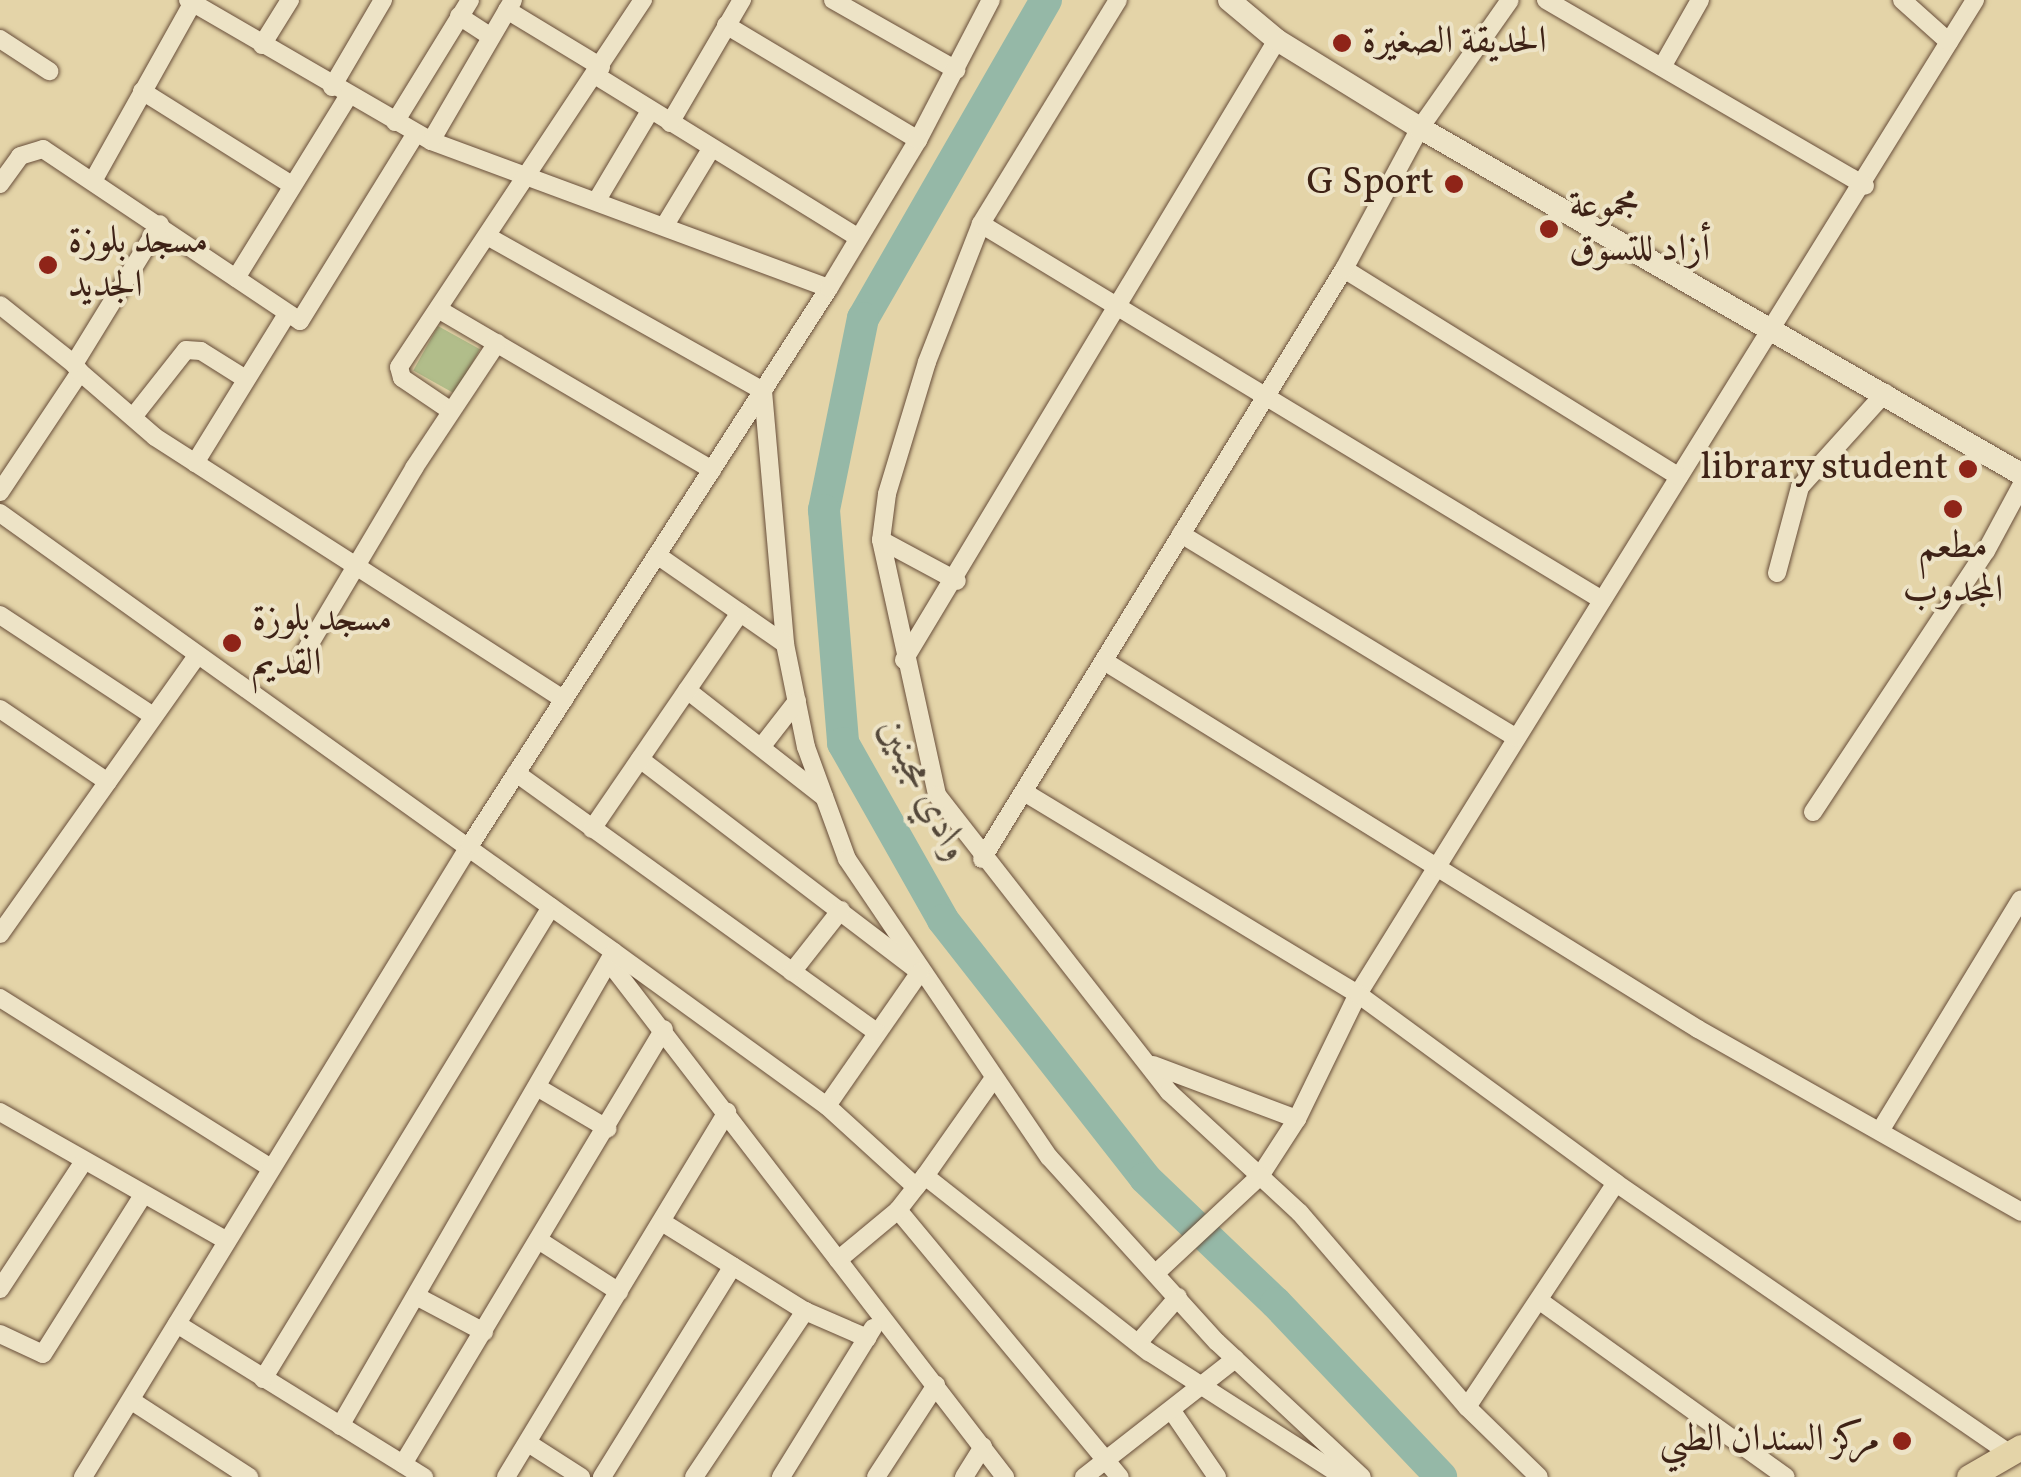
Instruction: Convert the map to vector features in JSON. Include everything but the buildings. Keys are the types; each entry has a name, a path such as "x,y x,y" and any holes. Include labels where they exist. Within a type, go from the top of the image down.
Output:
{"main road":[{"path":"1969,1477 2015,1450"}],"street":[{"path":"262,45 290,0"},
{"path":"236,278 292,185 383,0"},
{"path":"670,123 742,0"},
{"path":"833,0 956,70"},
{"path":"83,1477 470,844 829,288 918,140 991,0"},
{"path":"1118,0 982,224 927,362 887,494 881,540 904,660 937,795 982,859 1144,1060 1260,1176 1467,1408 1539,1477"},
{"path":"1229,0 1278,40 1420,128 2021,474"},
{"path":"982,859 1344,269 1420,128 1510,0"},
{"path":"1546,0 1865,186"},
{"path":"1662,67 1700,0"},
{"path":"1902,0 1949,42"},
{"path":"1156,1274 1260,1176 1296,1120 1358,994 1768,328 1865,186 1975,0"},
{"path":"92,180 191,1 340,92 424,136 829,288"},
{"path":"451,411 398,372 598,71 640,1"},
{"path":"396,122 465,5 491,37"},
{"path":"0,184 33,148 160,224 300,321 510,5 650,110 857,237"},
{"path":"726,25 918,140"},
{"path":"0,40 49,71"},
{"path":"904,660 956,581 1278,40"},
{"path":"142,91 292,185"},
{"path":"597,200 650,110"},
{"path":"666,225 711,148"},
{"path":"0,492 160,224"},
{"path":"982,224 1268,393 1602,600"},
{"path":"487,236 763,391"},
{"path":"1344,269 1678,477"},
{"path":"0,305 133,417 195,463 564,700"},
{"path":"438,310 712,470"},
{"path":"195,463 286,314"},
{"path":"302,658 354,565 497,343"},
{"path":"133,417 186,350 201,350 244,378"},
{"path":"763,391 785,644 824,798 847,859 1049,1157 1235,1359 1361,1477"},
{"path":"1778,573 1800,487 1885,393"},
{"path":"1813,812 1986,551 2021,486"},
{"path":"0,513 197,656 470,844 612,957 826,1106 1138,1344 1344,1477"},
{"path":"1181,534 1515,737"},
{"path":"881,540 956,581"},
{"path":"658,554 785,644"},
{"path":"592,829 740,612"},
{"path":"0,615 153,716"},
{"path":"0,934 197,656"},
{"path":"1104,661 1438,864 1698,1029 2021,1212"},
{"path":"688,690 824,798"},
{"path":"762,746 797,701"},
{"path":"0,709 108,782"},
{"path":"640,759 920,972"},
{"path":"516,774 877,1032"},
{"path":"1024,792 1358,994 1616,1182 2015,1450"},
{"path":"1880,1131 2021,899"},
{"path":"264,1380 551,907"},
{"path":"792,972 841,910"},
{"path":"612,957 1005,1477"},
{"path":"340,1426 612,957"},
{"path":"826,1106 920,972"},
{"path":"0,998 271,1168"},
{"path":"403,1464 608,1129 664,1029"},
{"path":"1144,1060 1180,1080 1296,1120"},
{"path":"838,1260 898,1210 994,1078"},
{"path":"537,1087 608,1129"},
{"path":"0,1112 226,1241"},
{"path":"506,1477 727,1112"},
{"path":"0,1290 84,1161"},
{"path":"1467,1408 1616,1182"},
{"path":"0,1334 43,1354 143,1195"},
{"path":"898,1210 1120,1477"},
{"path":"662,1222 805,1311 867,1338"},
{"path":"540,1240 620,1292"},
{"path":"602,1477 733,1266"},
{"path":"416,1296 484,1332"},
{"path":"1138,1344 1178,1297"},
{"path":"1540,1301 1786,1477"},
{"path":"694,1477 805,1311"},
{"path":"781,1477 880,1315"},
{"path":"177,1324 424,1477"},
{"path":"1084,1477 1235,1359"},
{"path":"876,1477 936,1384"},
{"path":"132,1401 249,1477"},
{"path":"1172,1411 1216,1477"},
{"path":"528,1443 581,1477"},
{"path":"964,1477 983,1448"}],"green space":[{"path":"438,326 480,349 455,394 413,371"}],"waterway":[{"name":"وادي مجينين","path":"1046,0 863,318 824,510 843,743 943,920 1145,1178 1276,1303 1441,1477"}],"place":[{"name":"الحديقة الصغيرة","path":"1342,43"},
{"name":"G Sport","path":"1454,184"},
{"name":"مجموعة أزاد للتسوق","path":"1549,229"},
{"name":"مسجد بلوزة الجديد","path":"48,265"},
{"name":"library student","path":"1968,469"},
{"name":"مطعم المجدوب","path":"1953,509"},
{"name":"مسجد بلوزة القديم","path":"232,643"},
{"name":"مركز السندان الطبي","path":"1902,1441"}]}
